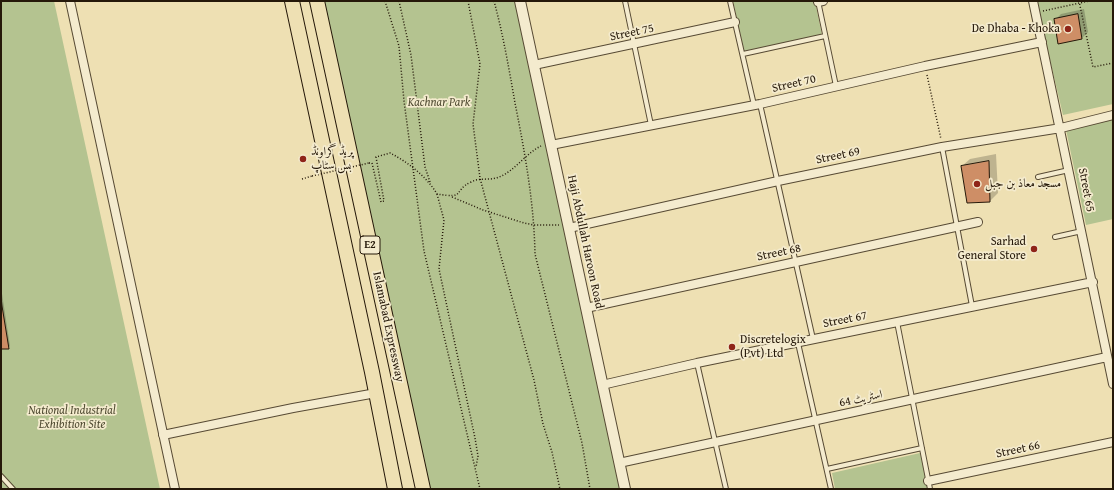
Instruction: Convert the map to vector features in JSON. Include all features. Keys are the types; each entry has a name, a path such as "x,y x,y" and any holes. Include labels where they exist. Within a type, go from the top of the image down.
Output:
{"highway":[{"name":"Islamabad Expressway","path":"292,1 395,489"},
{"name":"Islamabad Expressway","path":"317,1 423,489"}],"street":[{"path":"70,1 175,489"},
{"name":"Haji Abdullah Haroon Road","path":"520,1 625,489"},
{"name":"Street 65","path":"1033,1 1070,170 1107,357 1111,365 1113,384"},
{"name":"Street 75","path":"534,66 735,22"},
{"name":"Street 70","path":"551,145 757,105 925,66 1042,42"},
{"name":"Street 69","path":"569,226 942,147 1060,128 1113,115"},
{"name":"Street 68","path":"586,308 978,222"},
{"name":"Street 67","path":"602,385 697,363 1093,282"},
{"name":"اسٹریٹ 64","path":"619,463 913,401 1107,357"},
{"path":"163,435 293,408 376,394"},
{"name":"Street 66","path":"929,485 1113,442"}],"lane":[{"path":"625,1 651,125"},
{"path":"730,1 778,181 813,339"},
{"path":"820,1 825,36 836,86"},
{"path":"743,54 825,36"},
{"path":"942,147 972,306"},
{"path":"1038,177 1070,170"},
{"path":"1055,236 1082,231"},
{"path":"897,322 929,485"},
{"path":"798,343 831,489"},
{"path":"697,363 726,489"},
{"path":"827,468 922,448"},
{"path":"1,476 13,489"}],"path":[{"path":"385,1 399,46 412,168 424,251 480,489"},
{"path":"399,1 411,55 425,167 430,182 437,194 444,220 439,269 475,438 478,456 476,469"},
{"path":"468,1 480,64 473,124 480,178 534,380 543,424 552,452 560,489"},
{"path":"494,1 506,54 525,158 534,226 534,254 582,443 590,489"},
{"path":"1036,12 1089,1"},
{"path":"1080,2 1093,67 1113,63"},
{"path":"925,66 942,147"},
{"path":"452,197 458,195 469,182 480,178 498,178 540,146 551,145"},
{"path":"302,179 372,162 381,202 384,200 376,157 390,153 399,158 430,182"},
{"path":"437,194 452,197 489,212 534,226 569,226"}],"green space":[{"name":"National Industrial Exhibition Site","path":"1,1 54,1 160,489 1,489"},
{"name":"Kachnar Park","path":"318,1 516,1 620,489 426,489"},
{"path":"733,1 815,1 822,35 744,51"},
{"path":"1036,1 1113,1 1113,104 1063,115"},
{"path":"1113,114 1113,219 1086,225 1065,125"},
{"path":"920,453 928,489 835,489 832,473"}],"building":[{"name":"De Dhaba - Khoka","path":"1078,14 1082,39 1058,44 1054,19"},
{"name":"مسجد معاذ بن جبل","path":"989,161 990,202 967,203 961,166"},
{"path":"1,297 2,306 9,349 1,349"}],"place":[{"name":"De Dhaba - Khoka","path":"1068,29"},
{"name":"پریڈ گراونڈ بس سٹاپ","path":"303,159"},
{"name":"مسجد معاذ بن جبل","path":"977,184"},
{"name":"Sarhad General Store","path":"1034,249"},
{"name":"Discretelogix (Pvt) Ltd","path":"732,347"}]}
